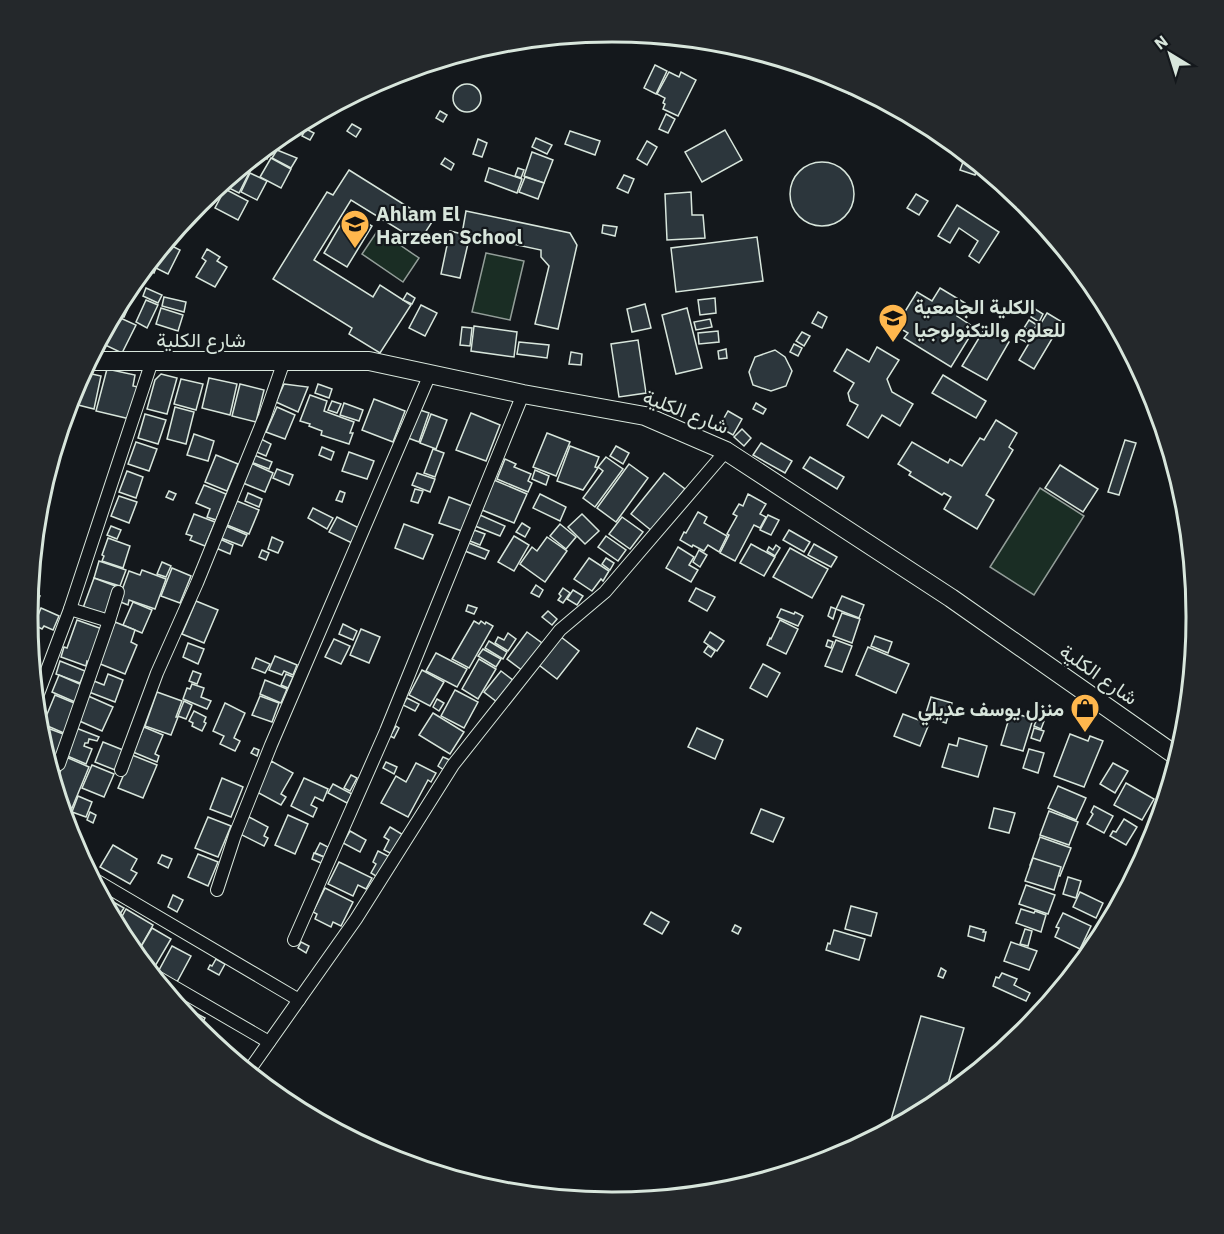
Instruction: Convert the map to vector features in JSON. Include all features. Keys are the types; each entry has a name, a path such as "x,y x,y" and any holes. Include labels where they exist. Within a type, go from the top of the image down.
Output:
{"street":[{"path":"121,770 157,673 197,583 265,416 284,361"},
{"name":"شارع الكلية","path":"98,362 369,361 524,394 645,416 726,451 951,598 1170,751"},
{"path":"41,685 70,609 152,362"},
{"path":"218,890 235,835 270,745 430,374"},
{"path":"294,940 386,731 524,394"},
{"path":"253,1065 356,919 453,765 560,630 605,592 726,451"},
{"path":"59,764 118,592"},
{"path":"70,609 109,621"},
{"path":"104,885 299,1000"},
{"path":"171,985 269,1042"}],"green space":[{"path":"378,230 419,258 403,282 362,254"},
{"path":"486,253 524,261 510,320 472,312"},
{"path":"1040,488 1084,516 1034,595 990,567"}],"building":[{"path":"655,65 667,71 656,94 644,88"},
{"path":"669,72 679,77 681,72 696,80 678,116 663,109 665,98 657,94"},
{"path":"467,84 477,88 481,98 477,108 467,112 457,108 453,98 457,88"},
{"path":"440,111 447,115 443,122 436,118"},
{"path":"666,114 675,119 668,133 659,129"},
{"path":"352,124 361,129 356,137 347,131"},
{"path":"308,130 314,133 310,140 302,136"},
{"path":"725,130 742,160 702,182 685,152"},
{"path":"570,131 600,141 595,155 565,144"},
{"path":"536,138 552,145 547,154 532,147"},
{"path":"478,139 487,143 482,157 473,154"},
{"path":"647,141 657,147 647,165 637,159"},
{"path":"277,150 297,158 291,168 272,158"},
{"path":"532,152 553,160 544,183 524,176"},
{"path":"271,158 291,169 281,188 260,177"},
{"path":"445,158 454,164 451,170 441,164"},
{"path":"822,162 840,167 845,171 849,176 854,194 849,212 845,217 840,221 822,226 804,221 799,217 795,212 790,194 795,176 799,171 804,167"},
{"path":"963,162 976,172 975,175 960,170"},
{"path":"489,168 522,179 517,193 485,181"},
{"path":"518,168 524,170 521,178 515,176"},
{"path":"349,170 432,222 419,242 351,200 314,260 373,297 380,285 411,305 380,353 349,334 352,328 273,279 327,192 333,195"},
{"path":"250,171 250,171 239,193 230,188"},
{"path":"250,173 267,181 257,200 241,192"},
{"path":"624,175 634,179 628,193 617,188"},
{"path":"525,177 544,183 538,199 519,192"},
{"path":"227,190 248,201 238,220 215,208"},
{"path":"691,192 692,215 703,215 705,238 667,240 665,194"},
{"path":"916,194 928,201 919,215 907,208"},
{"path":"957,205 999,232 979,263 969,256 978,241 959,228 950,243 938,236"},
{"path":"466,211 570,233 577,245 558,329 535,324 549,266 541,257 541,250 470,235 460,278 441,274 450,231 462,234"},
{"path":"348,212 372,226 347,267 324,253"},
{"path":"603,225 617,227 615,236 602,233"},
{"path":"757,237 763,281 676,292 671,248"},
{"path":"173,246 180,250 168,274 156,268 154,273 152,272 156,267"},
{"path":"207,249 220,257 217,261 227,267 215,287 196,277 206,261 202,258"},
{"path":"146,288 162,295 158,303 143,296"},
{"path":"940,288 965,303 957,316 975,328 951,367 904,338 908,333 896,326 917,292 932,301"},
{"path":"407,293 415,298 412,304 403,300"},
{"path":"164,297 186,302 184,312 162,306"},
{"path":"715,298 716,313 700,315 698,300"},
{"path":"146,300 158,305 147,328 136,322"},
{"path":"645,304 651,328 632,332 627,309"},
{"path":"421,305 437,313 425,336 409,328"},
{"path":"161,308 183,315 178,331 156,324"},
{"path":"687,308 702,368 676,374 662,315"},
{"path":"1035,309 1043,314 1039,322 1031,317"},
{"path":"818,312 827,317 822,328 812,323"},
{"path":"1047,313 1062,322 1034,369 1019,360"},
{"path":"121,318 136,325 122,353 106,345"},
{"path":"710,319 712,327 696,330 694,322"},
{"path":"1029,320 1037,325 1032,332 1024,328"},
{"path":"474,326 517,332 514,357 471,351"},
{"path":"462,327 472,328 470,346 460,345"},
{"path":"985,328 1009,342 987,380 962,366"},
{"path":"718,331 719,342 699,344 698,333"},
{"path":"1022,331 1030,336 1026,342 1018,338"},
{"path":"802,332 810,336 804,346 796,341"},
{"path":"638,340 646,393 619,397 611,344"},
{"path":"519,342 549,345 547,358 517,354"},
{"path":"794,344 802,348 798,356 790,352"},
{"path":"877,347 899,360 887,379 892,392 913,404 900,426 882,415 868,438 847,425 858,405 850,401 848,393 854,383 834,371 847,349 869,362"},
{"path":"726,349 727,358 719,359 718,351"},
{"path":"775,350 785,357 792,371 786,386 771,391 753,385 749,372 755,357"},
{"path":"571,352 582,354 581,365 569,364"},
{"path":"107,369 135,375 133,386 138,387 130,419 96,411"},
{"path":"92,374 101,376 94,409 78,405"},
{"path":"161,374 177,378 167,414 147,409 155,380"},
{"path":"943,375 986,401 976,418 932,393"},
{"path":"209,378 237,384 230,415 202,408"},
{"path":"181,379 203,384 196,410 174,404"},
{"path":"240,384 264,390 256,422 232,416"},
{"path":"284,384 308,387 298,412 276,402"},
{"path":"318,384 332,389 329,398 315,393"},
{"path":"310,395 327,401 324,411 354,422 349,444 321,435 322,431 300,421"},
{"path":"374,399 405,411 393,442 362,430"},
{"path":"332,401 341,404 337,413 328,410"},
{"path":"344,403 363,410 359,421 340,415"},
{"path":"756,403 766,409 763,414 753,409"},
{"path":"175,407 194,412 186,444 167,439"},
{"path":"277,407 295,415 285,439 266,432"},
{"path":"420,410 429,413 419,442 408,438"},
{"path":"728,411 742,419 733,435 719,427"},
{"path":"471,413 500,425 486,461 456,450"},
{"path":"145,414 166,420 158,444 138,438"},
{"path":"431,414 447,420 436,449 420,443"},
{"path":"996,420 1017,433 1009,447 1013,450 986,495 994,500 977,529 944,509 951,497 944,493 942,495 909,475 911,472 898,464 912,442 948,463 950,459 962,466 980,438 984,440"},
{"path":"742,429 751,438 744,446 734,437"},
{"path":"547,433 570,442 556,476 533,467"},
{"path":"194,434 214,441 208,461 187,455"},
{"path":"259,438 271,444 266,456 254,451"},
{"path":"1125,440 1136,443 1119,495 1108,492"},
{"path":"136,442 157,449 149,471 128,464"},
{"path":"761,443 792,461 785,473 753,455"},
{"path":"570,446 599,457 595,467 598,468 583,490 557,481"},
{"path":"616,446 629,453 623,464 610,456"},
{"path":"322,447 334,452 331,460 319,455"},
{"path":"433,449 444,453 435,477 424,473"},
{"path":"349,452 374,461 367,479 342,471"},
{"path":"216,455 238,464 227,491 205,482"},
{"path":"254,455 272,462 269,469 251,462"},
{"path":"606,457 623,469 595,507 583,498 603,471 598,467"},
{"path":"810,457 844,477 837,489 803,468"},
{"path":"505,459 516,464 514,467 531,474 528,481 532,483 528,492 497,479"},
{"path":"251,463 273,473 265,492 243,483"},
{"path":"629,464 648,478 616,522 597,508"},
{"path":"1060,465 1098,489 1083,512 1045,488"},
{"path":"277,469 293,475 289,485 273,478"},
{"path":"535,470 549,476 546,485 532,479"},
{"path":"127,471 143,477 136,498 119,492"},
{"path":"417,473 435,479 430,492 412,485"},
{"path":"664,473 685,489 652,531 631,514"},
{"path":"494,480 527,494 514,523 482,510"},
{"path":"204,485 226,494 216,520 207,517 210,509 196,503"},
{"path":"415,489 423,491 418,503 411,501"},
{"path":"169,491 176,494 173,500 166,497"},
{"path":"340,491 345,493 342,502 336,500"},
{"path":"248,493 262,499 259,507 245,501"},
{"path":"540,494 566,507 560,521 533,508"},
{"path":"748,494 766,504 760,514 766,517 760,528 754,525 735,561 720,553 737,516 733,514 739,504 743,506"},
{"path":"119,496 137,502 129,523 111,516"},
{"path":"449,497 472,506 462,531 439,523"},
{"path":"237,501 259,510 249,534 227,525"},
{"path":"313,508 333,518 327,529 308,518"},
{"path":"698,512 707,517 704,523 727,536 719,552 708,545 704,551 680,540"},
{"path":"194,514 215,522 205,546 190,540 192,536 186,534"},
{"path":"582,514 599,531 585,544 568,527"},
{"path":"480,515 505,526 500,536 475,526"},
{"path":"768,515 779,520 771,535 760,530"},
{"path":"337,517 361,529 354,544 329,532"},
{"path":"622,517 643,532 630,549 609,534"},
{"path":"522,523 530,528 525,537 516,532"},
{"path":"404,524 433,535 423,559 395,548"},
{"path":"560,524 576,537 566,549 550,536"},
{"path":"111,526 121,530 117,539 107,535"},
{"path":"226,526 247,535 242,546 221,538"},
{"path":"474,530 485,534 480,545 470,541"},
{"path":"789,530 810,542 804,552 783,540"},
{"path":"514,536 529,545 514,571 498,562"},
{"path":"606,536 626,550 618,561 598,547"},
{"path":"272,537 283,542 278,553 268,549"},
{"path":"547,537 567,551 545,582 520,564 532,547 537,551"},
{"path":"108,538 130,546 123,568 102,561"},
{"path":"220,539 233,545 230,554 216,548"},
{"path":"469,543 489,551 485,559 465,551"},
{"path":"751,544 775,557 764,576 740,563"},
{"path":"814,544 837,557 831,567 808,555"},
{"path":"776,545 780,548 775,556 767,551 769,547 773,550"},
{"path":"678,547 694,557 689,565 698,570 691,582 666,568"},
{"path":"790,548 828,569 812,598 773,577"},
{"path":"262,550 269,553 266,560 259,557"},
{"path":"699,550 707,555 700,567 693,562"},
{"path":"589,558 609,571 603,581 601,579 592,591 574,579"},
{"path":"606,558 614,563 610,570 602,564"},
{"path":"99,561 126,570 120,586 94,578"},
{"path":"162,562 171,566 166,577 157,574"},
{"path":"172,568 191,576 180,603 161,596"},
{"path":"142,570 166,579 155,609 129,600 128,605 118,601 129,571 140,575"},
{"path":"94,578 118,587 108,617 83,608"},
{"path":"536,585 543,590 539,597 531,593"},
{"path":"563,588 570,593 563,603 558,600"},
{"path":"696,588 715,597 707,611 689,601"},
{"path":"573,590 583,596 577,605 567,599"},
{"path":"842,596 864,605 859,618 836,609"},
{"path":"196,601 218,610 204,643 182,634"},
{"path":"133,602 152,610 142,633 123,625"},
{"path":"468,605 477,608 474,614 466,611"},
{"path":"831,607 836,609 833,619 828,616"},
{"path":"41,608 59,616 53,630 44,626 42,629 38,627 38,615"},
{"path":"781,609 803,616 798,626 777,617"},
{"path":"548,611 557,619 552,625 542,617"},
{"path":"842,613 860,619 852,643 833,636"},
{"path":"77,620 105,630 92,663 87,661 86,666 61,657 64,647 67,648"},
{"path":"780,620 798,629 786,654 767,645"},
{"path":"474,621 479,624 481,621 485,624 486,622 493,626 469,668 452,659"},
{"path":"115,622 135,630 131,642 137,645 125,674 98,663"},
{"path":"343,624 357,631 353,640 339,634"},
{"path":"361,629 380,637 369,663 350,655"},
{"path":"527,632 542,643 523,671 507,659"},
{"path":"710,632 724,641 717,651 704,642"},
{"path":"508,633 516,639 508,651 495,643 498,637 504,640"},
{"path":"875,636 892,642 888,653 871,646"},
{"path":"561,637 579,651 557,679 539,665"},
{"path":"334,639 350,646 341,664 325,657"},
{"path":"828,640 833,642 831,648 826,646"},
{"path":"836,640 852,646 842,672 825,666"},
{"path":"489,641 507,652 503,659 485,648"},
{"path":"188,643 204,649 198,664 183,657"},
{"path":"708,646 715,651 711,657 704,652"},
{"path":"868,647 909,664 896,693 856,675"},
{"path":"483,649 501,659 496,667 478,656"},
{"path":"436,653 467,669 457,687 426,671"},
{"path":"275,656 297,665 293,675 284,671 282,675 269,670"},
{"path":"256,658 270,664 265,673 252,668"},
{"path":"479,659 496,669 478,699 462,689"},
{"path":"60,661 85,671 80,683 56,674"},
{"path":"763,664 780,673 767,697 750,688"},
{"path":"422,670 444,682 430,706 409,695"},
{"path":"193,671 201,674 197,684 189,681"},
{"path":"501,671 514,681 497,702 484,692"},
{"path":"108,674 123,680 115,702 89,692 94,681 104,685"},
{"path":"286,674 293,677 288,688 281,685"},
{"path":"59,675 82,685 75,702 52,692"},
{"path":"265,680 287,689 281,703 260,694"},
{"path":"192,684 204,688 201,697 211,701 207,709 183,699 187,688 190,689"},
{"path":"455,690 478,702 464,728 441,716"},
{"path":"157,692 182,701 171,735 145,726"},
{"path":"55,695 79,705 66,734 49,726 46,716"},
{"path":"86,695 113,707 102,731 75,719"},
{"path":"260,696 279,703 272,722 252,715"},
{"path":"931,697 952,703 946,723 925,716"},
{"path":"407,698 419,704 415,711 403,705"},
{"path":"437,699 444,703 439,711 433,707"},
{"path":"184,701 192,705 186,719 178,716"},
{"path":"225,703 245,713 234,738 240,741 235,751 220,744 224,736 213,731"},
{"path":"194,711 206,717 202,731 192,726 193,723 189,721"},
{"path":"1011,712 1033,719 1023,751 1001,745"},
{"path":"433,713 464,732 450,754 419,735"},
{"path":"903,714 929,724 920,746 894,736"},
{"path":"1037,719 1044,721 1041,729 1034,726"},
{"path":"396,726 399,728 394,738 390,736"},
{"path":"144,727 163,735 155,754 159,756 157,762 133,752"},
{"path":"76,728 99,737 97,741 89,739 88,743 85,743 84,746 92,749 86,764 65,755"},
{"path":"697,728 723,740 715,759 688,747"},
{"path":"1034,728 1044,731 1040,741 1031,738"},
{"path":"49,729 66,735 56,761"},
{"path":"1070,734 1088,741 1090,736 1103,741 1084,787 1054,776"},
{"path":"959,738 987,746 978,777 942,767 949,744 957,746"},
{"path":"103,742 123,750 115,770 95,762"},
{"path":"254,748 259,750 257,756 251,753"},
{"path":"1029,749 1044,753 1038,773 1023,768"},
{"path":"132,755 157,765 143,798 118,788"},
{"path":"66,757 89,767 72,808 68,802 59,774"},
{"path":"443,757 450,760 444,770 438,766"},
{"path":"271,761 293,773 281,794 286,797 281,805 255,791"},
{"path":"386,762 397,767 394,774 383,768"},
{"path":"416,763 436,773 431,782 428,780 408,817 381,803 396,776 406,782"},
{"path":"1113,763 1128,771 1115,793 1100,784"},
{"path":"92,765 114,774 104,797 82,788"},
{"path":"351,775 357,778 350,791 344,788"},
{"path":"222,778 243,787 231,817 210,809"},
{"path":"304,778 328,789 323,801 315,797 311,805 317,808 313,817 291,806"},
{"path":"1126,783 1154,799 1142,820 1114,805"},
{"path":"333,784 352,794 347,803 328,793"},
{"path":"1058,786 1086,798 1076,820 1048,808"},
{"path":"78,796 92,802 86,817 72,812"},
{"path":"1094,806 1113,816 1104,833 1087,824 1093,814 1091,812"},
{"path":"994,808 1015,813 1009,833 989,828"},
{"path":"761,809 784,818 773,842 751,833"},
{"path":"1049,811 1078,822 1069,845 1040,835"},
{"path":"90,812 96,815 93,823 87,820"},
{"path":"288,815 308,824 295,854 275,845"},
{"path":"247,816 268,827 264,836 268,838 264,846 238,833"},
{"path":"208,817 231,826 218,857 195,848"},
{"path":"1124,819 1137,827 1126,845 1110,836 1113,831 1116,832"},
{"path":"390,827 405,836 394,855 384,850 389,840 384,837"},
{"path":"350,831 366,840 360,852 343,843"},
{"path":"1040,837 1071,848 1060,876 1030,865"},
{"path":"320,843 328,847 324,857 315,853"},
{"path":"113,845 137,859 131,870 137,873 130,884 100,867"},
{"path":"378,851 390,857 379,878 371,873 376,864 373,862"},
{"path":"314,853 324,857 321,863 312,859"},
{"path":"198,854 218,862 208,886 188,877"},
{"path":"162,855 172,859 168,868 158,863"},
{"path":"1033,858 1061,867 1054,890 1025,881"},
{"path":"339,862 372,878 366,889 358,885 353,896 328,884"},
{"path":"1068,877 1081,881 1076,898 1063,894"},
{"path":"1026,885 1055,895 1048,914 1019,904"},
{"path":"325,888 353,902 341,926 333,922 331,927 315,919 317,914 313,912"},
{"path":"1080,892 1103,903 1096,918 1073,907"},
{"path":"173,895 183,900 177,912 168,907"},
{"path":"113,902 124,908 120,914"},
{"path":"851,906 877,913 871,936 845,929"},
{"path":"126,909 153,925 141,946 134,936 122,917"},
{"path":"1021,909 1046,915 1041,932 1016,923"},
{"path":"651,912 669,922 662,934 644,924"},
{"path":"1063,913 1091,926 1080,949 1055,937 1059,928 1056,927"},
{"path":"735,925 741,928 738,934 732,931"},
{"path":"970,926 986,932 984,941 968,936"},
{"path":"152,928 171,939 155,966 141,946"},
{"path":"1025,929 1032,931 1028,946 1020,944"},
{"path":"834,930 865,939 859,960 826,950"},
{"path":"301,942 309,946 306,953 298,948"},
{"path":"1011,942 1037,951 1029,970 1004,961"},
{"path":"172,946 191,956 177,982 159,970"},
{"path":"216,959 225,964 219,975 208,969"},
{"path":"941,968 946,971 943,978 938,976"},
{"path":"1002,973 1017,979 1014,985 1030,993 1026,1001 993,986 996,977 999,978"},
{"path":"921,1016 964,1028 948,1083 891,1119"}],"place":[{"name":"Ahlam El Harzeen School","path":"355,250"},
{"name":"الكلية الجامعية للعلوم والتكنولوجيا","path":"893,344"},
{"name":"منزل يوسف عديلي","path":"1085,734"}]}
